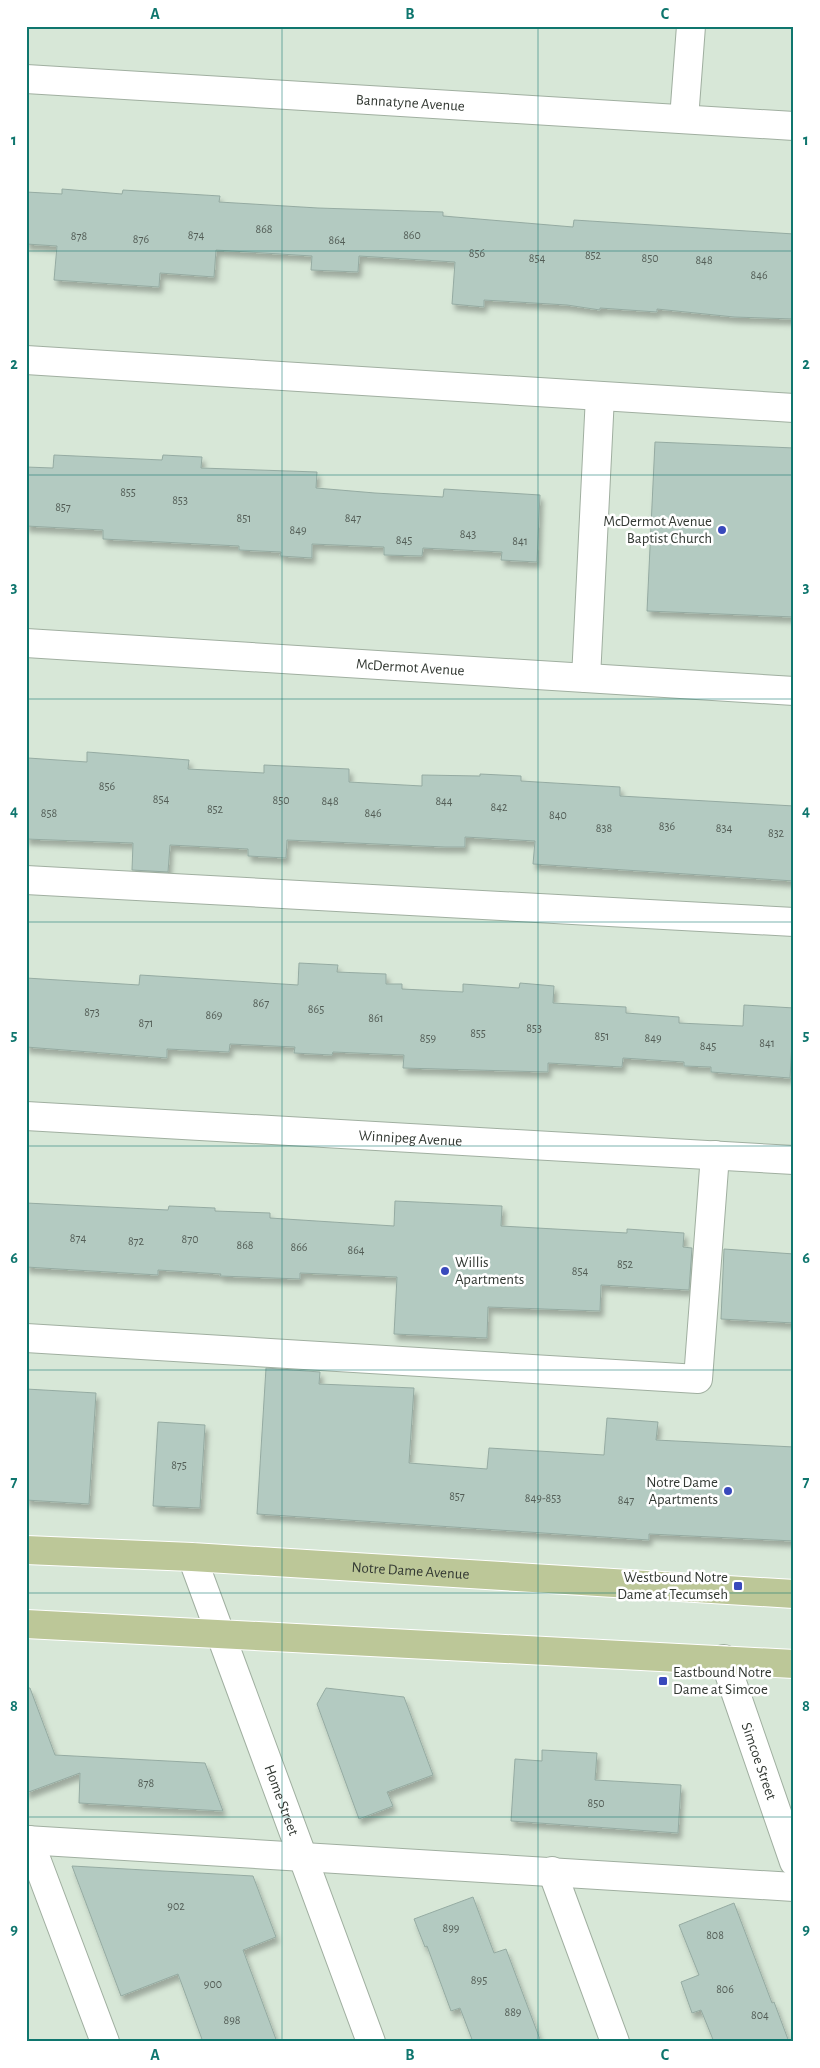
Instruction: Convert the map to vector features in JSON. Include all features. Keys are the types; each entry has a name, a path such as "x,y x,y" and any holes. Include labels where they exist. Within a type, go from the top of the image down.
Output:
{"main road":[{"name":"Notre Dame Avenue","path":"26,1550 192,1557 794,1594"},
{"path":"26,1624 794,1664"}],"street":[{"path":"684,120 691,26"},
{"name":"Bannatyne Avenue","path":"26,79 794,126"},
{"path":"26,360 794,408"},
{"path":"586,678 600,396"},
{"name":"McDermot Avenue","path":"26,643 794,691"},
{"path":"26,880 794,922"},
{"name":"Winnipeg Avenue","path":"26,1116 794,1160"},
{"path":"26,1338 698,1379 715,1155"},
{"name":"Home Street","path":"192,1557 371,2042"},
{"name":"Simcoe Street","path":"724,1659 794,1862"},
{"path":"105,2042 28,1840 794,1886"},
{"path":"552,1871 615,2042"}],"building":[{"path":"62,189 122,194 123,190 220,196 219,202 318,208 443,212 443,216 573,227 574,220 794,234 794,319 734,317 657,309 657,312 600,308 600,310 567,305 484,300 484,307 452,304 455,262 359,256 358,272 311,270 312,256 216,250 214,277 160,273 159,287 54,280 57,246 26,244 26,192 62,194"},
{"name":"McDermot Avenue Baptist Church","path":"655,442 794,448 794,617 647,611"},
{"path":"54,455 162,460 163,455 202,457 201,468 317,472 316,488 375,493 443,497 444,489 540,495 537,562 501,560 502,552 423,548 422,556 384,555 384,547 312,544 312,558 280,556 281,552 239,550 239,546 103,539 103,530 26,526 26,467 53,468"},
{"path":"87,752 189,760 188,769 264,773 264,765 349,769 349,782 422,786 422,775 480,776 480,774 521,776 521,781 620,787 620,796 794,806 794,881 533,864 535,841 465,837 465,847 287,840 286,858 248,856 248,849 170,845 168,872 132,870 133,843 26,839 28,758 87,762"},
{"path":"299,963 338,965 337,972 386,974 386,984 402,984 402,989 463,992 463,984 519,988 520,983 554,986 553,1003 626,1007 626,1013 679,1017 679,1023 743,1026 744,1005 794,1008 790,1078 711,1072 711,1067 684,1066 684,1062 623,1058 622,1067 548,1063 548,1072 403,1068 404,1055 333,1052 332,1055 294,1053 295,1047 230,1044 229,1052 167,1049 167,1058 26,1047 26,978 139,985 140,975 298,985"},
{"path":"395,1201 502,1206 501,1226 627,1233 627,1229 684,1233 683,1247 692,1248 689,1290 601,1285 600,1311 488,1307 487,1338 394,1334 397,1277 300,1273 300,1279 220,1276 221,1274 158,1270 158,1275 26,1267 26,1203 168,1210 169,1206 215,1208 215,1211 270,1213 270,1218 394,1226"},
{"path":"724,1249 794,1254 794,1323 721,1319"},
{"path":"266,1368 320,1372 319,1384 414,1388 409,1463 487,1469 489,1448 604,1455 607,1418 658,1422 656,1440 794,1447 794,1541 649,1534 649,1540 257,1514"},
{"path":"26,1389 96,1393 89,1504 26,1500"},
{"path":"158,1422 205,1425 200,1508 153,1506"},
{"path":"26,1688 30,1688 55,1755 205,1763 223,1811 79,1803 80,1773 26,1793"},
{"path":"326,1688 404,1697 433,1775 387,1792 393,1806 359,1819 317,1704"},
{"path":"542,1750 597,1753 595,1780 681,1785 678,1833 511,1821 515,1759 542,1761"},
{"path":"72,1866 253,1876 276,1937 243,1950 277,2042 203,2042 178,1974 121,1996"},
{"path":"473,1897 494,1953 506,1949 541,2042 473,2042 460,2008 451,2011 427,1946 425,1947 414,1919"},
{"path":"734,1903 789,2042 714,2042 701,2010 692,2013 681,1982 699,1975 679,1925"}],"place":[{"name":"McDermot Avenue Baptist Church","path":"722,530"},
{"name":"Willis Apartments","path":"445,1271"},
{"name":"Notre Dame Apartments","path":"728,1491"},
{"name":"Westbound Notre Dame at Tecumseh","path":"738,1586"},
{"name":"Eastbound Notre Dame at Simcoe","path":"663,1681"}]}
